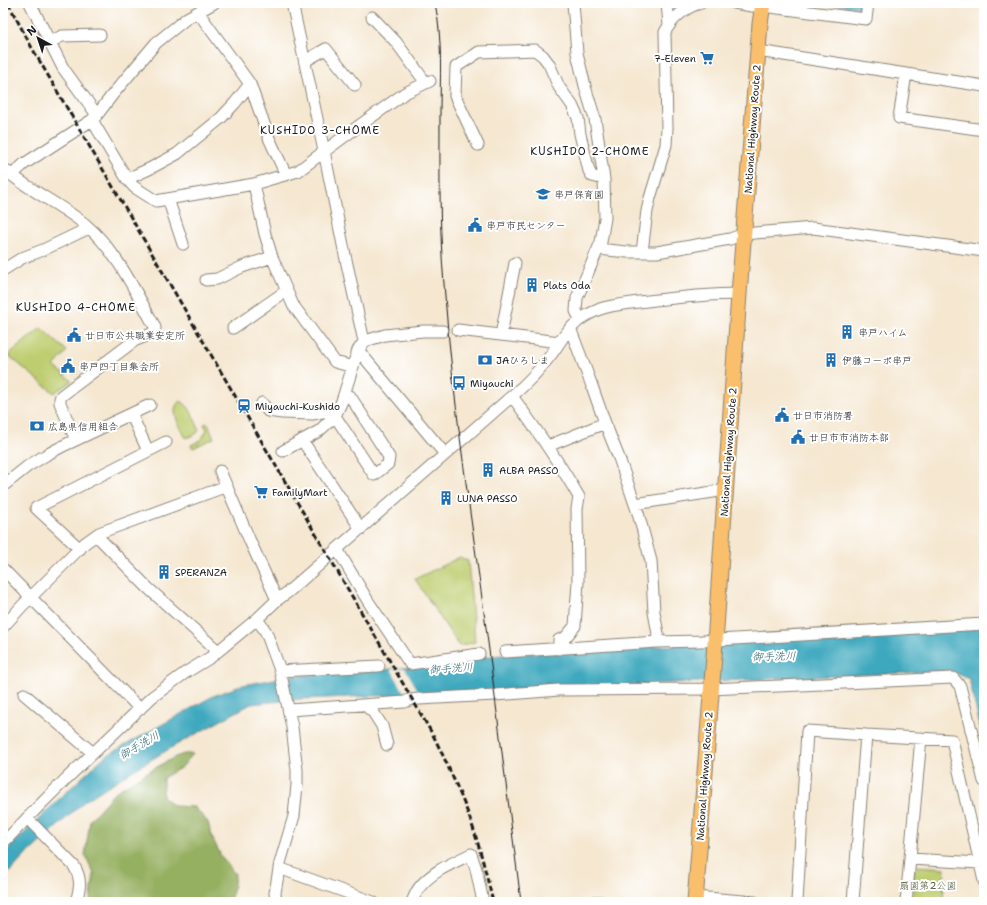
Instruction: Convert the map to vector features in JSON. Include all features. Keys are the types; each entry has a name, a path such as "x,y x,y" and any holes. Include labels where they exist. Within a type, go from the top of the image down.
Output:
{"highway":[{"name":"National Highway Route 2","path":"695,900 726,490 739,294 763,5"}],"street":[{"path":"30,3 63,68 94,117 127,179 134,186 156,201 254,184 298,171 405,93 428,82 396,42 372,17"},
{"path":"6,171 24,164 94,117 156,43 187,18 214,3"},
{"path":"283,451 319,430 337,413 362,345 363,337 292,3"},
{"path":"573,3 577,53 595,119 604,179 605,218 601,242 577,298 576,311 580,319"},
{"path":"667,3 669,25"},
{"path":"642,252 647,211 666,145 665,32 669,25 683,11 701,3"},
{"path":"734,3 752,6 763,5 866,19 868,3"},
{"path":"198,12 250,84 269,138 286,175"},
{"path":"50,42 62,36 100,35"},
{"path":"305,61 326,49 355,85"},
{"path":"478,145 455,96 456,67 479,52 535,50 543,56 549,64 559,87 572,105 578,118 580,134 589,171 592,176 604,179"},
{"path":"758,51 984,86"},
{"path":"906,74 899,118 984,130"},
{"path":"127,179 176,154 222,118 250,84"},
{"path":"6,171 75,217 104,243 112,253 155,328 154,332 132,343 61,396 60,403 76,440"},
{"path":"254,184 265,234 272,257 293,305 336,362 353,367"},
{"path":"168,199 183,244"},
{"path":"3,270 22,258 43,250 89,228"},
{"path":"598,248 627,252 657,252 730,239 744,234 813,228 984,251"},
{"path":"206,280 217,279 242,267 272,257"},
{"path":"501,335 515,263"},
{"path":"232,328 286,291"},
{"path":"3,843 30,821 93,753 160,691 189,670 211,657 257,620 277,600 338,549 529,382 570,328 580,319 590,313 611,306 711,295 739,294"},
{"path":"570,328 635,504 651,561 654,612 658,634 657,642"},
{"path":"458,330 560,342"},
{"path":"362,345 385,335 443,331"},
{"path":"362,345 446,454"},
{"path":"337,413 374,475 388,464 389,457 350,396 345,394"},
{"path":"512,396 548,446 579,497 577,509 578,582 575,626 565,638 559,640 559,649"},
{"path":"262,403 268,411 282,413 337,413"},
{"path":"3,486 28,466 46,455 150,405"},
{"path":"131,414 148,451"},
{"path":"548,446 605,423"},
{"path":"302,440 361,528"},
{"path":"80,549 36,508 166,442"},
{"path":"220,470 277,600"},
{"path":"3,628 80,549 96,535 227,486"},
{"path":"635,504 726,490"},
{"path":"96,535 148,588 218,651"},
{"path":"338,549 368,601 410,664 479,654"},
{"path":"3,569 140,709"},
{"path":"257,620 266,632 281,673 292,727 296,762 297,785 295,811 279,868 275,893 276,902"},
{"path":"505,652 657,642 715,641 984,624"},
{"path":"281,673 380,666"},
{"path":"288,708 365,705 405,702 409,700 559,690 711,687 953,678 960,686 984,781"},
{"path":"24,694 93,753"},
{"path":"365,705 373,712 382,726 387,745"},
{"path":"796,902 807,731 866,736 952,740 984,881"},
{"path":"853,902 866,736"},
{"path":"906,902 921,738"},
{"path":"30,821 78,872 80,887 76,902"},
{"path":"412,902 422,885 439,870 471,854 476,869 483,902"},
{"path":"910,859 980,863"},
{"path":"279,868 373,902"},
{"path":"695,900 755,902"},
{"path":"594,902 601,902"}],"green space":[{"path":"41,328 67,351 54,366 72,381 54,393 8,355"},
{"path":"180,401 187,405 199,430 196,434 186,438 175,414 175,409"},
{"path":"208,423 214,438 193,448 191,445 201,440 207,430 204,424"},
{"path":"460,557 468,561 475,642 459,646 415,579"},
{"path":"184,754 193,754 182,767 163,778 163,796 174,806 194,807 208,822 212,837 221,856 235,874 233,892 229,902 90,902 94,874 85,855 90,820 115,792 175,757"},
{"name":"扇園第2公園","path":"917,866 945,868 943,902 912,902 914,869"}],"water":[{"path":"821,3 867,3 862,8"},
{"name":"御手洗川","path":"984,628 984,743 969,679 951,671 303,699 251,704 176,745 86,800 25,856 3,879 3,854 104,757 213,696 243,685 290,676 424,666 501,655"}],"pier":[{"path":"405,668 421,696 407,697 391,669"}],"tram line":[{"path":"435,3 438,17 441,74 440,179 442,263 448,330 458,422 521,902"}],"railway":[{"path":"8,3 32,48 433,735 469,816 493,902"}],"place":[{"name":"7-Eleven","path":"707,58"},
{"name":"串戸保育園","path":"543,194"},
{"name":"串戸市民センター","path":"475,225"},
{"name":"Plats Oda","path":"532,285"},
{"name":"串戸ハイム","path":"847,332"},
{"name":"廿日市公共職業安定所","path":"74,335"},
{"name":"JAひろしま","path":"485,360"},
{"name":"伊藤コーポ串戸","path":"831,360"},
{"name":"串戸四丁目集会所","path":"68,366"},
{"name":"Miyauchi","path":"459,383"},
{"name":"Miyauchi-Kushido","path":"244,406"},
{"name":"廿日市消防署","path":"782,415"},
{"name":"広島県信用組合","path":"37,426"},
{"name":"廿日市市消防本部","path":"798,437"},
{"name":"ALBA PASSO","path":"488,470"},
{"name":"FamilyMart","path":"261,492"},
{"name":"LUNA PASSO","path":"446,498"},
{"name":"SPERANZA","path":"164,572"}],"district":[{"name":"KUSHIDO 3-CHOME","path":"320,130"},
{"name":"KUSHIDO 2-CHOME","path":"590,151"},
{"name":"KUSHIDO 4-CHOME","path":"76,307"}]}
